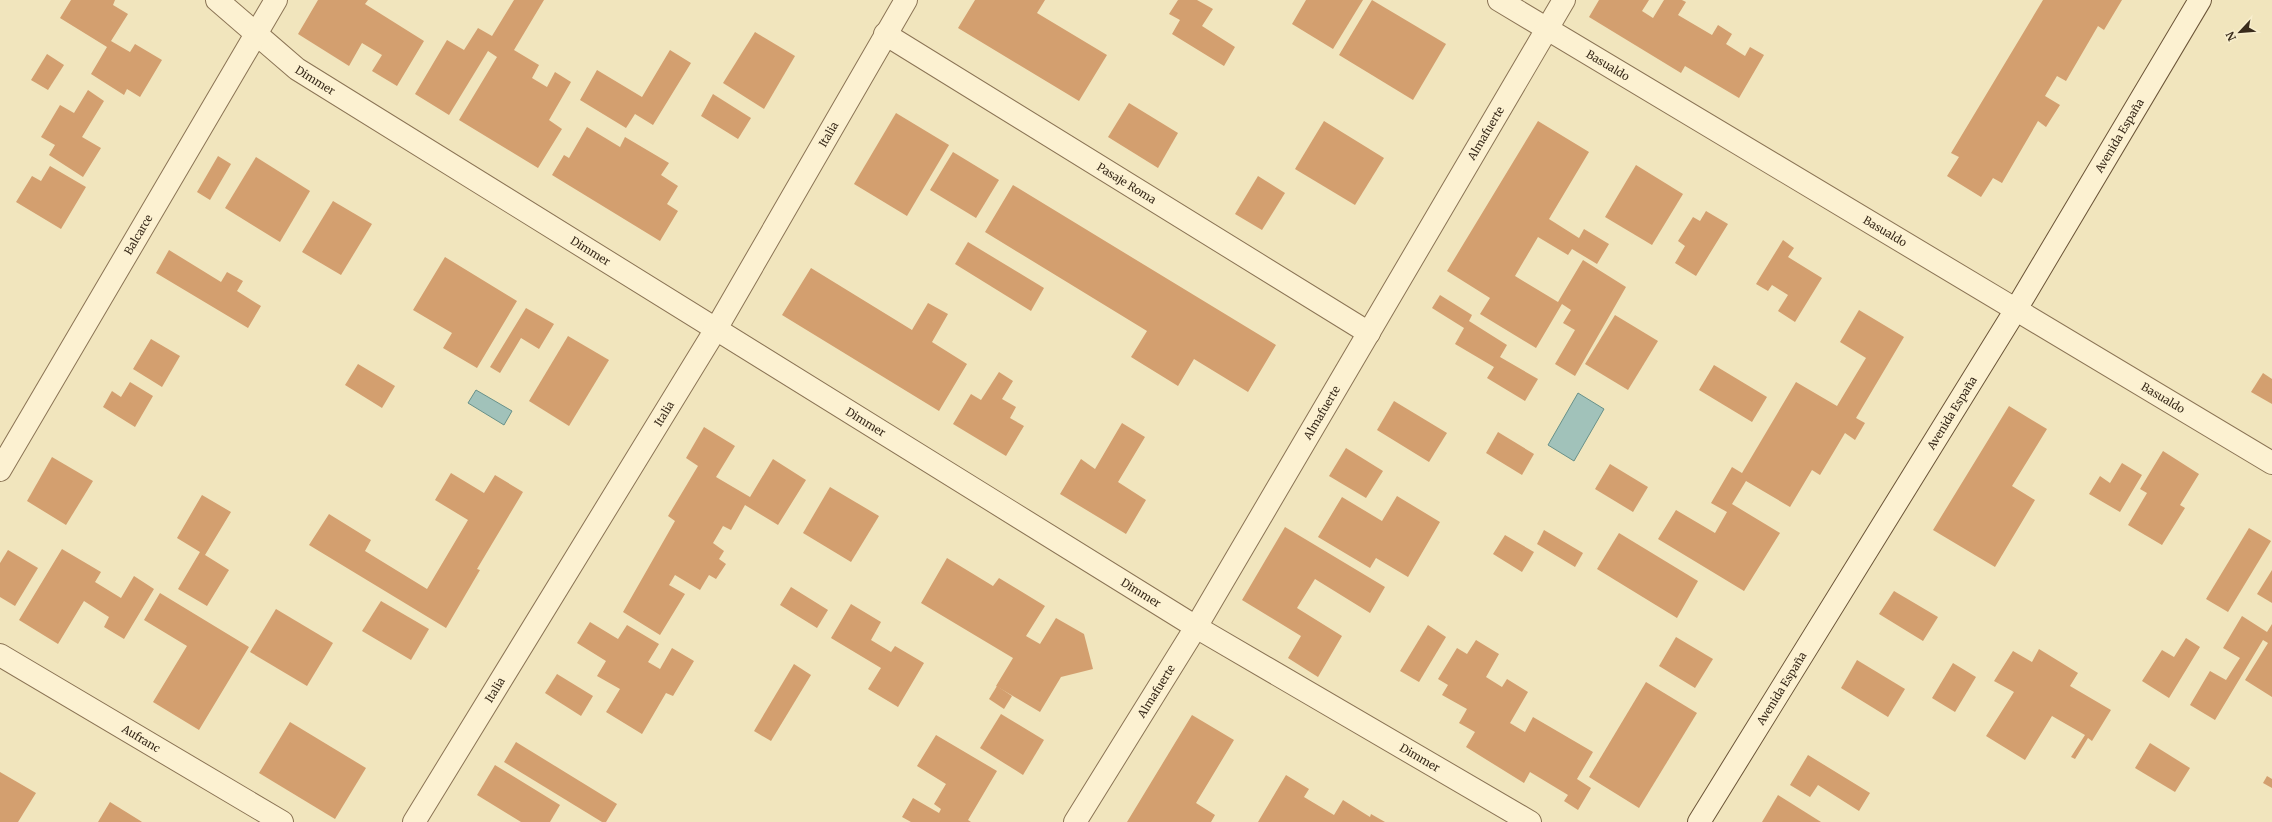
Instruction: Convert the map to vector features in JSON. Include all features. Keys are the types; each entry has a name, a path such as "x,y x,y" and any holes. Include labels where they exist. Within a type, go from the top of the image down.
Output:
{"street":[{"name":"Dimmer","path":"217,0 297,69 1196,627 1530,822"},
{"name":"Balcarce","path":"0,470 276,0"},
{"name":"Italia","path":"414,822 716,329 906,0"},
{"name":"Basualdo","path":"1499,0 2015,311 2272,463"},
{"name":"Almafuerte","path":"1075,822 1196,627 1564,0"},
{"name":"Avenida España","path":"1699,822 2015,311 2200,0"},
{"name":"Pasaje Roma","path":"885,34 1369,333"},
{"name":"Aufranc","path":"0,655 282,822"}],"water":[{"path":"476,390 512,411 504,425 468,403"},
{"path":"1578,393 1604,409 1574,461 1548,445"}],"building":[{"path":"71,0 115,0 113,5 128,14 111,41 130,52 135,44 162,60 140,97 127,89 124,95 91,74 107,47 60,18"},
{"path":"318,0 368,0 365,4 424,41 397,86 372,71 382,55 362,43 349,66 298,34"},
{"path":"514,0 544,0 514,50 539,65 532,78 547,87 555,72 571,82 549,120 562,129 538,168 459,120 497,57 488,51 449,115 415,94 447,40 464,50 478,28 492,36"},
{"path":"975,0 1045,0 1037,13 1107,55 1079,101 958,28"},
{"path":"1178,0 1197,0 1213,9 1202,26 1235,47 1224,66 1172,34 1180,20 1169,14"},
{"path":"1306,0 1363,0 1333,49 1292,24"},
{"path":"1372,0 1446,44 1413,100 1339,55"},
{"path":"1599,0 1649,0 1642,11 1653,18 1664,0 1682,0 1686,2 1678,15 1712,35 1718,25 1732,34 1726,44 1745,56 1750,47 1764,55 1739,98 1685,66 1681,73 1589,17"},
{"path":"2043,0 2122,0 2104,30 2098,26 2066,81 2057,76 2045,96 2060,105 2046,127 2038,121 2002,183 1993,178 1981,197 1947,176 1959,157 1951,153"},
{"path":"755,32 795,56 764,109 723,83"},
{"path":"670,50 691,63 653,125 635,114 626,128 580,100 597,70 642,97"},
{"path":"47,54 64,65 48,90 31,80"},
{"path":"88,90 104,101 82,137 101,148 83,177 49,155 55,145 41,137 60,105 74,113"},
{"path":"713,94 751,118 738,139 701,116"},
{"path":"1129,103 1178,133 1158,168 1108,137"},
{"path":"896,113 949,145 907,216 854,184"},
{"path":"1324,121 1384,158 1355,205 1295,169"},
{"path":"1538,121 1589,152 1549,219 1579,238 1584,229 1609,244 1597,264 1572,249 1568,255 1538,237 1515,276 1558,302 1583,260 1626,287 1575,376 1555,364 1575,330 1563,323 1571,310 1562,304 1536,348 1480,314 1490,298 1447,271"},
{"path":"587,127 620,147 625,137 669,163 661,175 678,186 667,204 678,211 660,241 552,175 564,155 569,158"},
{"path":"953,152 999,180 976,218 930,190"},
{"path":"218,156 231,164 210,200 197,192"},
{"path":"256,157 310,191 280,242 225,208"},
{"path":"1636,165 1683,194 1652,245 1605,217"},
{"path":"50,166 86,187 61,229 16,202 32,176 41,181"},
{"path":"1258,176 1285,193 1262,230 1235,214"},
{"path":"1013,185 1276,345 1248,392 1194,359 1178,386 1131,357 1147,331 985,232"},
{"path":"333,201 372,224 341,275 302,252"},
{"path":"1706,211 1728,224 1696,276 1675,263 1685,246 1678,241 1693,217 1700,221"},
{"path":"1783,240 1794,248 1788,257 1822,278 1795,322 1778,311 1788,295 1772,285 1768,291 1756,284"},
{"path":"968,242 1044,288 1031,311 955,264"},
{"path":"169,250 221,282 227,272 243,281 237,291 261,306 248,328 156,273"},
{"path":"445,257 517,301 477,368 443,348 452,333 413,310"},
{"path":"811,268 912,330 928,303 948,314 932,342 967,364 939,411 782,315"},
{"path":"1440,295 1472,315 1469,321 1507,345 1500,357 1538,379 1525,401 1487,378 1494,367 1455,344 1464,328 1432,308"},
{"path":"526,308 554,324 539,349 521,338 500,373 490,367"},
{"path":"1859,310 1904,337 1856,418 1865,423 1855,440 1845,433 1820,475 1812,470 1790,507 1746,481 1732,504 1780,533 1744,591 1658,539 1676,510 1715,533 1727,512 1711,503 1732,467 1742,473 1796,382 1837,406 1866,358 1840,342"},
{"path":"1615,315 1658,341 1628,390 1585,364"},
{"path":"568,336 609,360 569,426 529,401"},
{"path":"151,339 180,356 162,387 133,369"},
{"path":"358,364 395,386 382,408 345,385"},
{"path":"1714,365 1767,397 1752,422 1699,390"},
{"path":"999,372 1013,381 1002,399 1016,407 1010,418 1024,426 1006,456 953,424 971,394 981,400"},
{"path":"2263,373 2272,379 2272,404 2251,392"},
{"path":"130,382 153,396 135,427 103,407 112,391 121,397"},
{"path":"1394,401 1447,433 1429,462 1377,430"},
{"path":"2009,406 2047,429 2012,486 2035,500 1995,567 1933,530"},
{"path":"1122,423 1145,437 1118,482 1146,500 1126,534 1060,494 1081,459 1095,469"},
{"path":"704,427 735,446 716,477 750,497 773,459 806,480 778,525 745,505 731,530 723,526 713,543 724,551 719,559 726,564 716,579 709,575 700,590 675,575 669,585 685,594 660,635 623,612 675,521 668,516 698,466 686,458"},
{"path":"1498,432 1534,454 1522,475 1486,453"},
{"path":"1346,448 1383,471 1366,498 1329,476"},
{"path":"2163,451 2199,474 2180,505 2185,508 2162,545 2128,525 2147,493 2140,489"},
{"path":"52,457 93,481 66,525 27,501"},
{"path":"2122,463 2142,475 2120,512 2089,494 2100,476 2110,483"},
{"path":"1610,464 1648,487 1633,512 1595,489"},
{"path":"451,473 484,493 495,475 523,492 477,569 480,570 446,628 309,545 329,514 371,540 365,551 427,589 468,520 435,500"},
{"path":"830,487 879,516 851,562 803,533"},
{"path":"202,495 231,512 205,555 229,570 207,606 178,589 200,552 177,538"},
{"path":"1397,496 1440,522 1408,577 1376,558 1370,568 1318,537 1342,497 1382,521"},
{"path":"1285,527 1385,587 1370,613 1315,579 1297,608 1342,636 1318,677 1288,658 1301,636 1242,600"},
{"path":"2249,528 2271,541 2228,612 2206,599"},
{"path":"1544,530 1583,553 1575,567 1537,544"},
{"path":"1619,533 1698,581 1677,618 1597,569"},
{"path":"1505,535 1534,552 1522,572 1493,554"},
{"path":"62,549 101,572 95,582 121,598 134,576 154,589 124,639 104,627 109,617 84,601 58,644 19,620"},
{"path":"8,550 38,568 15,606 0,597 0,563"},
{"path":"947,558 993,586 999,578 1045,606 1026,636 1040,644 1056,618 1084,634 1093,669 1061,677 1040,712 996,686 1013,658 921,603"},
{"path":"2272,570 2272,603 2257,594"},
{"path":"791,587 828,610 817,628 780,605"},
{"path":"1894,591 1938,617 1923,641 1879,614"},
{"path":"160,593 249,647 199,730 153,702 187,646 144,620"},
{"path":"381,601 429,629 411,660 362,631"},
{"path":"851,604 881,622 871,640 891,652 895,646 924,663 898,707 868,689 881,668 831,638"},
{"path":"276,609 333,643 307,686 250,652"},
{"path":"2242,616 2267,632 2272,624 2272,697 2245,680 2268,643 2263,640 2215,720 2190,705 2210,671 2226,680 2240,658 2223,648"},
{"path":"590,622 618,639 627,625 659,644 648,662 660,669 672,648 694,661 673,696 666,693 642,734 606,712 620,689 597,676 606,661 577,643"},
{"path":"1428,625 1446,637 1419,682 1400,671"},
{"path":"1676,637 1713,659 1695,688 1659,666"},
{"path":"2186,638 2200,647 2169,698 2142,681 2162,650 2174,657"},
{"path":"1476,640 1499,654 1486,677 1502,687 1507,679 1528,692 1510,723 1525,732 1533,717 1593,752 1577,779 1591,788 1578,810 1564,801 1568,795 1530,772 1524,783 1466,747 1475,732 1459,723 1467,709 1442,695 1448,685 1438,679 1457,648 1467,654"},
{"path":"2039,649 2078,673 2070,686 2111,710 2092,741 2088,738 2075,759 2071,757 2085,735 2052,716 2025,760 1986,736 2014,692 1994,681 2013,651 2032,662"},
{"path":"1857,660 1905,689 1888,717 1841,688"},
{"path":"1953,663 1976,677 1955,712 1932,698"},
{"path":"794,664 811,675 771,741 754,731"},
{"path":"557,674 593,696 581,716 545,693"},
{"path":"1646,682 1697,713 1639,808 1589,777"},
{"path":"997,686 1012,696 1004,709 989,699"},
{"path":"1001,714 1044,740 1023,775 980,748"},
{"path":"1192,715 1234,740 1196,803 1215,815 1211,822 1127,822"},
{"path":"290,722 366,768 335,819 259,773"},
{"path":"936,735 997,771 968,820 971,822 911,822 902,817 913,798 939,813 941,809 934,804 946,784 917,766"},
{"path":"516,742 617,804 606,822 602,822 504,762"},
{"path":"2150,743 2190,768 2175,792 2135,768"},
{"path":"1808,755 1870,793 1859,811 1818,785 1810,797 1790,785"},
{"path":"495,765 560,805 550,822 521,822 477,795"},
{"path":"0,772 36,793 18,822 0,822"},
{"path":"1286,775 1309,789 1304,797 1334,815 1343,800 1370,817 1371,814 1385,822 1258,822"},
{"path":"2267,776 2272,779 2272,788 2263,783"},
{"path":"1778,795 1821,822 1762,822"},
{"path":"110,802 139,820 142,822 98,822"}]}
